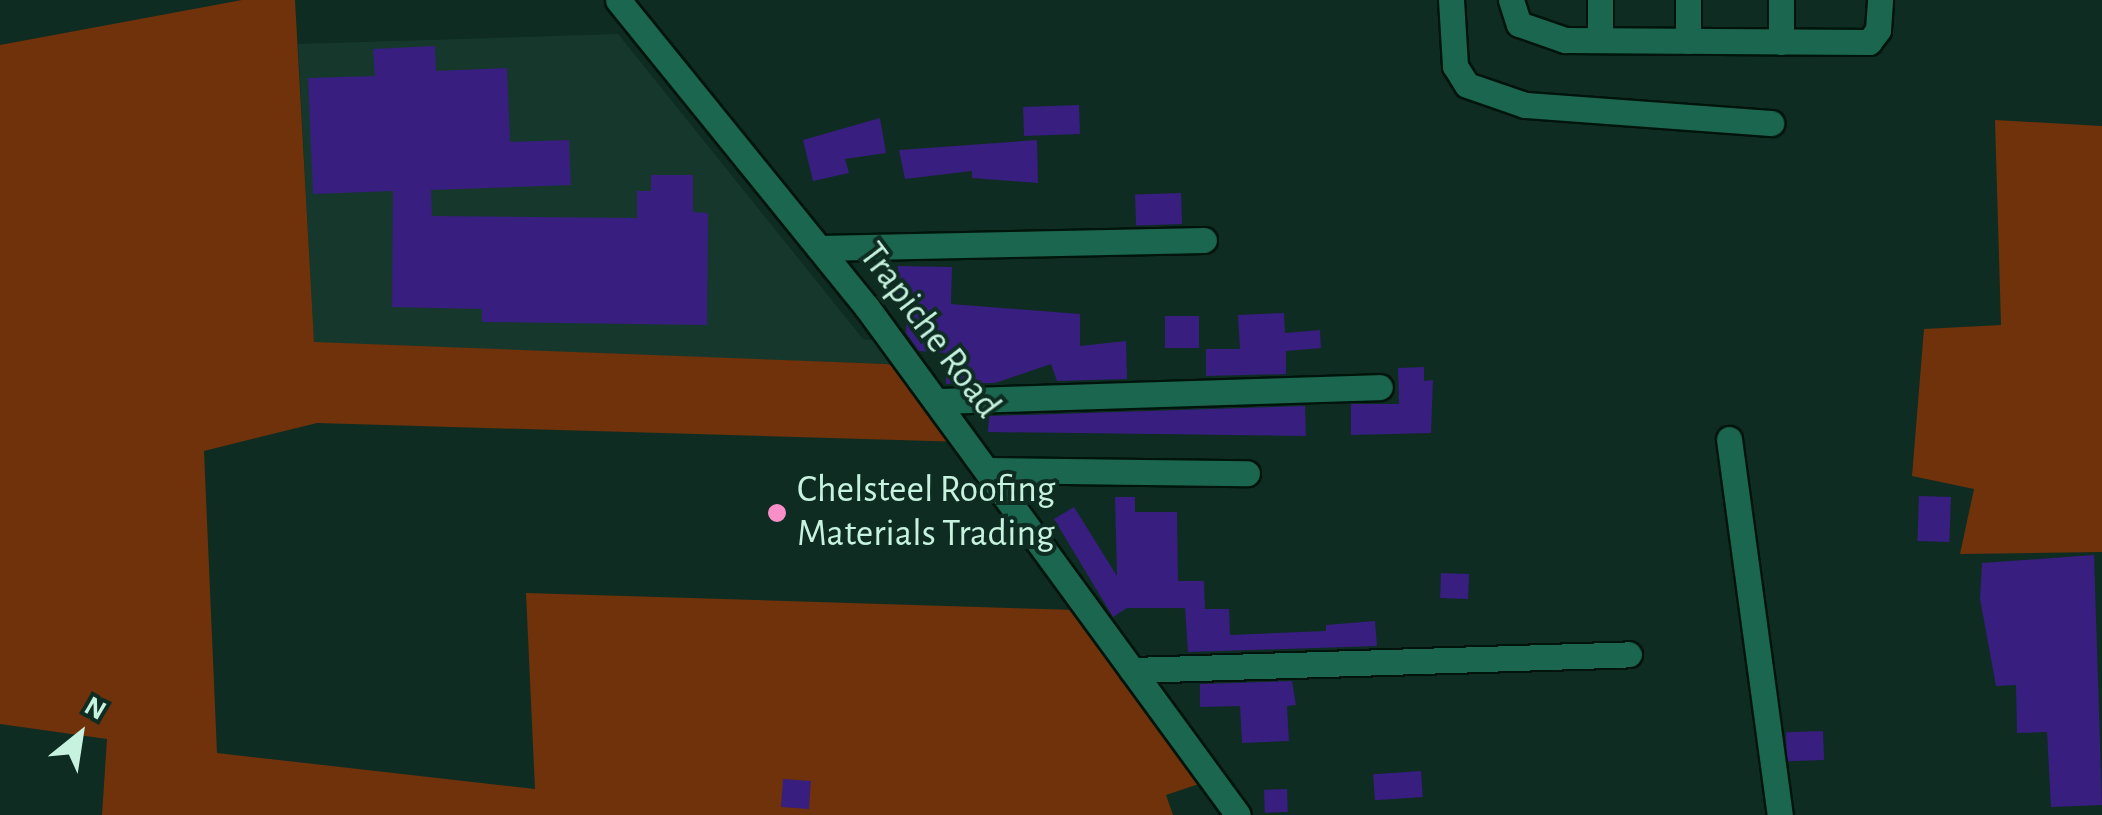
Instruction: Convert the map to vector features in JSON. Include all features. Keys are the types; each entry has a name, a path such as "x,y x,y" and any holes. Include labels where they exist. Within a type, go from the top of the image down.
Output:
{"street":[{"name":"Trapiche Road","path":"618,0 819,248 936,401 1238,815"},
{"path":"1451,0 1455,66 1467,84 1525,105 1772,124"},
{"path":"1510,0 1520,24 1538,35 1600,40 1781,42 1869,42 1878,30 1880,0"},
{"path":"1600,0 1600,40"},
{"path":"1688,0 1688,41"},
{"path":"1781,0 1781,42"},
{"path":"819,248 1204,240"},
{"path":"936,401 1380,387"},
{"path":"1729,439 1780,815"},
{"path":"986,470 1247,473"},
{"path":"1132,670 1629,654"}],"shaded area":[{"path":"242,0 295,0 314,342 887,364 914,372 966,442 317,423 204,451 217,753 535,789 526,593 1076,610 1202,783 1166,795 1173,815 102,815 107,739 0,724 0,45"},
{"path":"618,34 863,339 881,341 892,364 314,345 298,44"},
{"path":"1995,120 2102,126 2102,552 1960,554 1974,489 1912,476 1924,329 2001,325"}],"building":[{"path":"435,46 436,71 507,68 510,142 569,140 571,185 431,190 432,216 637,218 637,191 651,191 651,175 693,175 693,212 708,213 707,325 482,322 482,309 392,307 393,191 313,194 308,78 375,76 373,49"},
{"path":"1079,105 1080,134 1024,136 1023,107"},
{"path":"880,118 886,153 845,159 849,173 813,181 803,140"},
{"path":"1037,140 1038,183 972,178 972,171 905,179 899,150"},
{"path":"1181,193 1182,224 1136,226 1135,195"},
{"path":"898,266 952,267 951,304 1080,314 1080,346 1126,341 1127,379 1057,381 1051,364 995,383 946,384 945,353 919,351 906,333 908,301 898,301"},
{"path":"1284,313 1285,333 1320,330 1321,348 1286,351 1286,374 1206,376 1206,349 1240,349 1238,315"},
{"path":"1165,316 1199,316 1199,348 1165,348"},
{"path":"1424,367 1424,381 1433,380 1431,433 1351,435 1351,404 1399,404 1398,368"},
{"path":"1305,406 1306,436 988,432 989,416"},
{"path":"1919,496 1951,497 1949,542 1917,541"},
{"path":"1115,497 1135,497 1135,512 1177,512 1178,581 1204,581 1205,609 1229,609 1230,635 1326,631 1326,625 1375,621 1377,646 1188,652 1185,608 1127,608 1113,617 1054,519 1074,507 1117,576"},
{"path":"2094,555 2102,805 2051,807 2047,732 2017,733 2016,685 1996,686 1980,599 1982,563"},
{"path":"1441,573 1469,574 1468,599 1440,598"},
{"path":"1292,681 1296,705 1287,706 1289,741 1242,743 1240,706 1200,707 1200,684"},
{"path":"1823,731 1824,760 1787,761 1786,732"},
{"path":"1421,771 1423,797 1375,800 1373,774"},
{"path":"783,779 811,781 809,809 781,807"},
{"path":"1287,789 1288,812 1265,813 1264,790"}],"place":[{"name":"Chelsteel Roofing Materials Trading","path":"777,513"}]}
